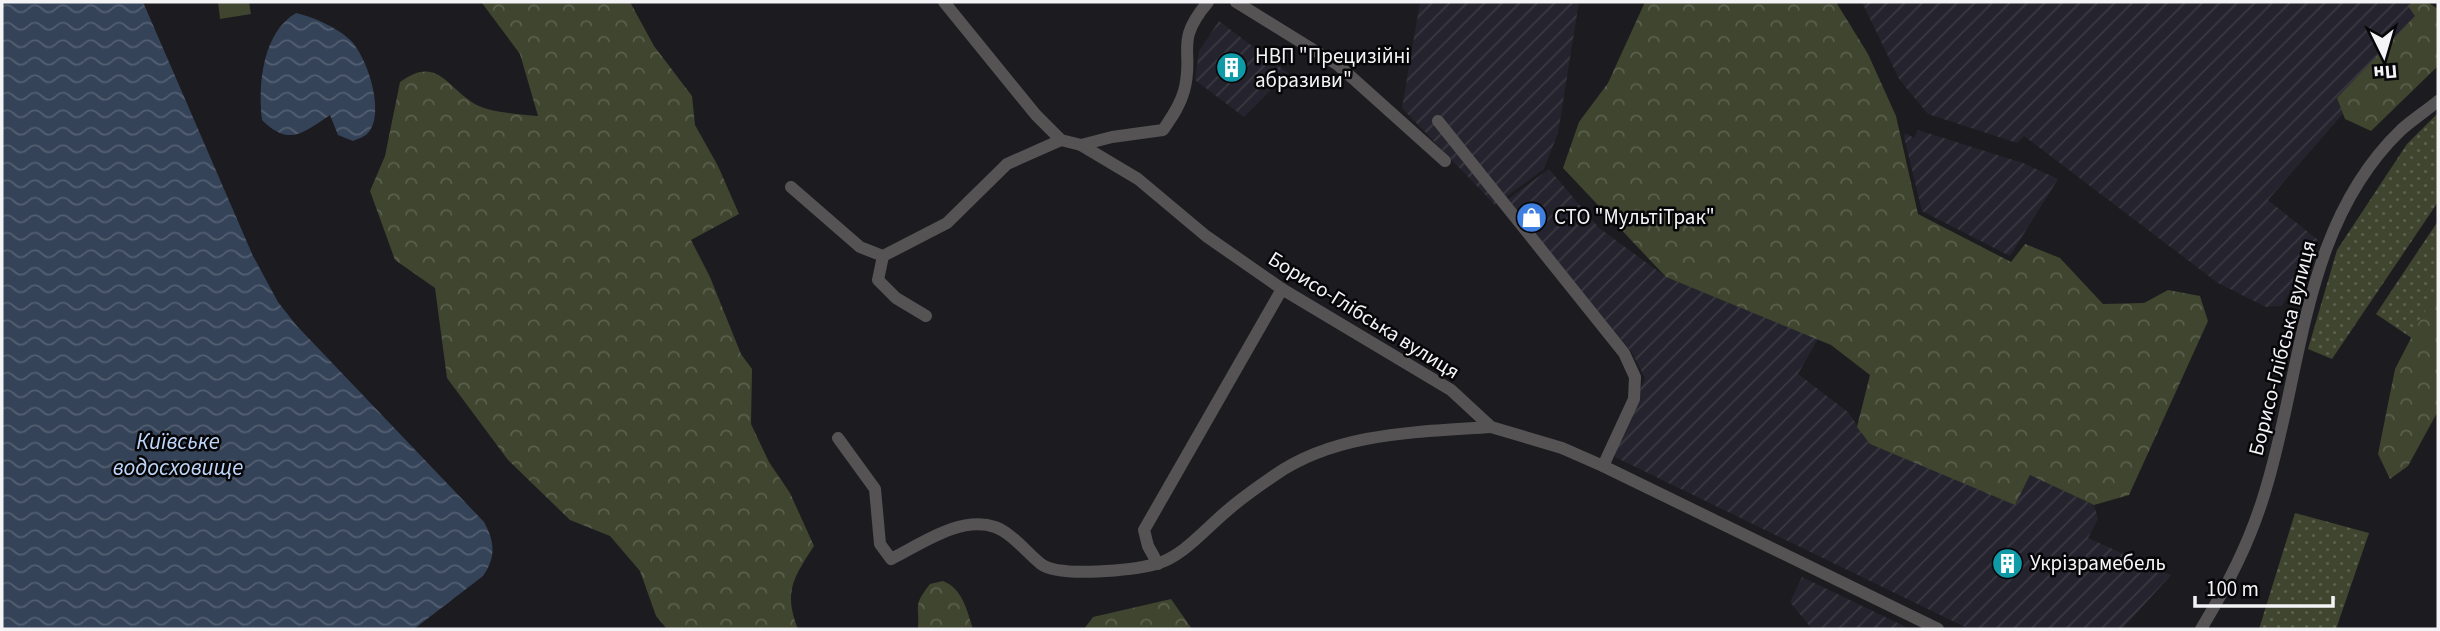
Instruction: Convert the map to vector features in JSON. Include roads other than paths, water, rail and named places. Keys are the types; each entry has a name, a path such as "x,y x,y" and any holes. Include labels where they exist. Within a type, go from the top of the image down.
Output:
{"street":[{"path":"791,187 860,247 883,256 947,223 1007,164 1061,140 1036,115 944,2"},
{"path":"1081,145 1112,136 1163,130 1176,111 1185,88 1186,40 1194,19 1208,2"},
{"path":"1236,2 1338,65 1445,161"},
{"name":"Борисо-Глібська вулиця","path":"2201,629 2244,553 2265,492 2325,247 2351,195 2377,159 2400,131 2438,101"},
{"path":"1438,121 1624,353 1635,377 1634,399 1603,466"},
{"name":"Борисо-Глібська вулиця","path":"1061,140 1081,145 1138,179 1206,236 1282,289 1451,390 1491,427 1562,448 1603,466 1938,629"},
{"path":"883,256 878,280 896,299 926,316"},
{"path":"1158,564 1148,546 1144,530 1282,289"},
{"path":"838,438 875,489 880,544 891,559 944,532 969,526 996,527 1044,567 1099,573 1158,564 1178,553 1229,508 1278,472 1329,449 1380,436 1491,427"}],"water":[{"name":"Київське водосховище","path":"2,2 143,2 253,256 278,302 296,325 488,529 492,556 483,576 414,629 2,629"},
{"path":"296,13 338,30 356,47 368,71 375,100 373,125 364,136 353,141 338,135 330,115 304,132 288,135 280,133 262,120 262,76 269,46 285,22"}],"place":[{"name":"НВП \"Прецизійні абразиви\"","path":"1232,68"},
{"name":"СТО \"МультіТрак\"","path":"1531,217"},
{"name":"Укрізрамебель","path":"2007,563"}]}
